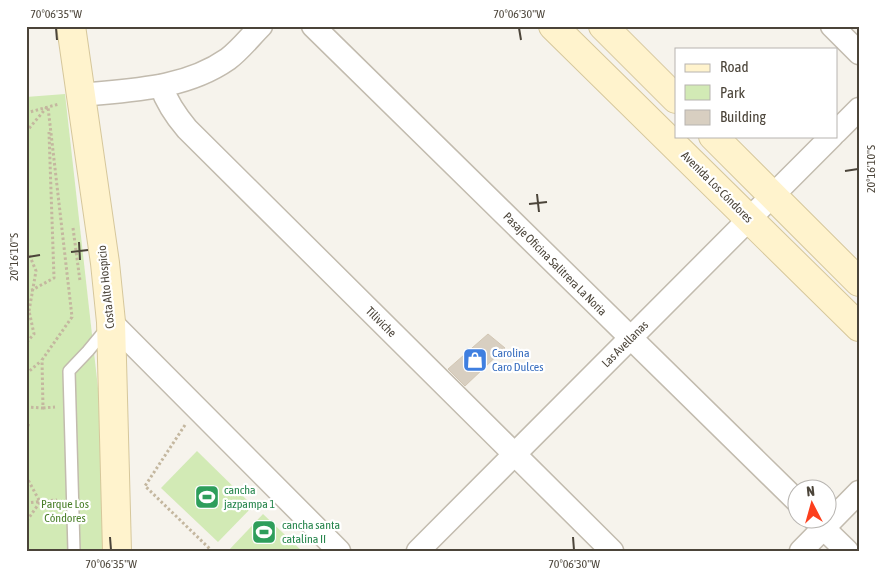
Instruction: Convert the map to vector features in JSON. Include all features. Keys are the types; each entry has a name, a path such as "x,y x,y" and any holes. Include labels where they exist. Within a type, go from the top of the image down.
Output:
{"street":[{"name":"Costa Alto Hospicio","path":"71,26 111,322 117,551"},
{"path":"81,95 161,86 186,80 213,68 230,57 261,26"},
{"name":"Pasaje Oficina Salitrera La Noria","path":"313,26 788,492"},
{"name":"Avenida Los Cóndores","path":"553,26 859,326"},
{"path":"603,26 675,98"},
{"path":"832,26 859,53"},
{"name":"Tiliviche","path":"161,86 171,108 187,129 612,551"},
{"path":"838,130 859,109"},
{"path":"715,138 859,282"},
{"name":"Las Avellanas","path":"418,551 830,138"},
{"path":"111,322 339,551"},
{"path":"838,509 859,492"},
{"path":"801,551 815,530"},
{"path":"825,530 847,551"}],"lane":[{"path":"74,551 70,371 111,322"}],"path":[{"path":"26,113 81,95"},
{"path":"26,132 48,107"},
{"path":"26,291 32,290 54,278 48,107"},
{"path":"26,373 42,360 72,317 48,107"},
{"path":"72,223 80,282"},
{"path":"26,252 30,254 36,271 28,312 34,334 26,343"},
{"path":"26,407 43,408 42,360"},
{"path":"196,408 145,486 212,551"},
{"path":"26,422 29,422 26,432"},
{"path":"26,476 40,502"},
{"path":"26,503 73,499"},
{"path":"26,522 40,502"}],"green space":[{"name":"Parque Los Cóndores","path":"65,94 98,388 105,551 26,551 26,97"},
{"name":"cancha jazpampa 1","path":"197,451 253,506 218,542 161,488"},
{"name":"cancha santa catalina II","path":"263,514 302,551 228,551"}],"building":[{"name":"Carolina Caro Dulces","path":"488,334 505,348 465,386 448,369"}],"place":[{"name":"Carolina Caro Dulces","path":"475,360"},
{"name":"cancha jazpampa 1","path":"207,497"},
{"name":"cancha santa catalina II","path":"264,532"}]}
